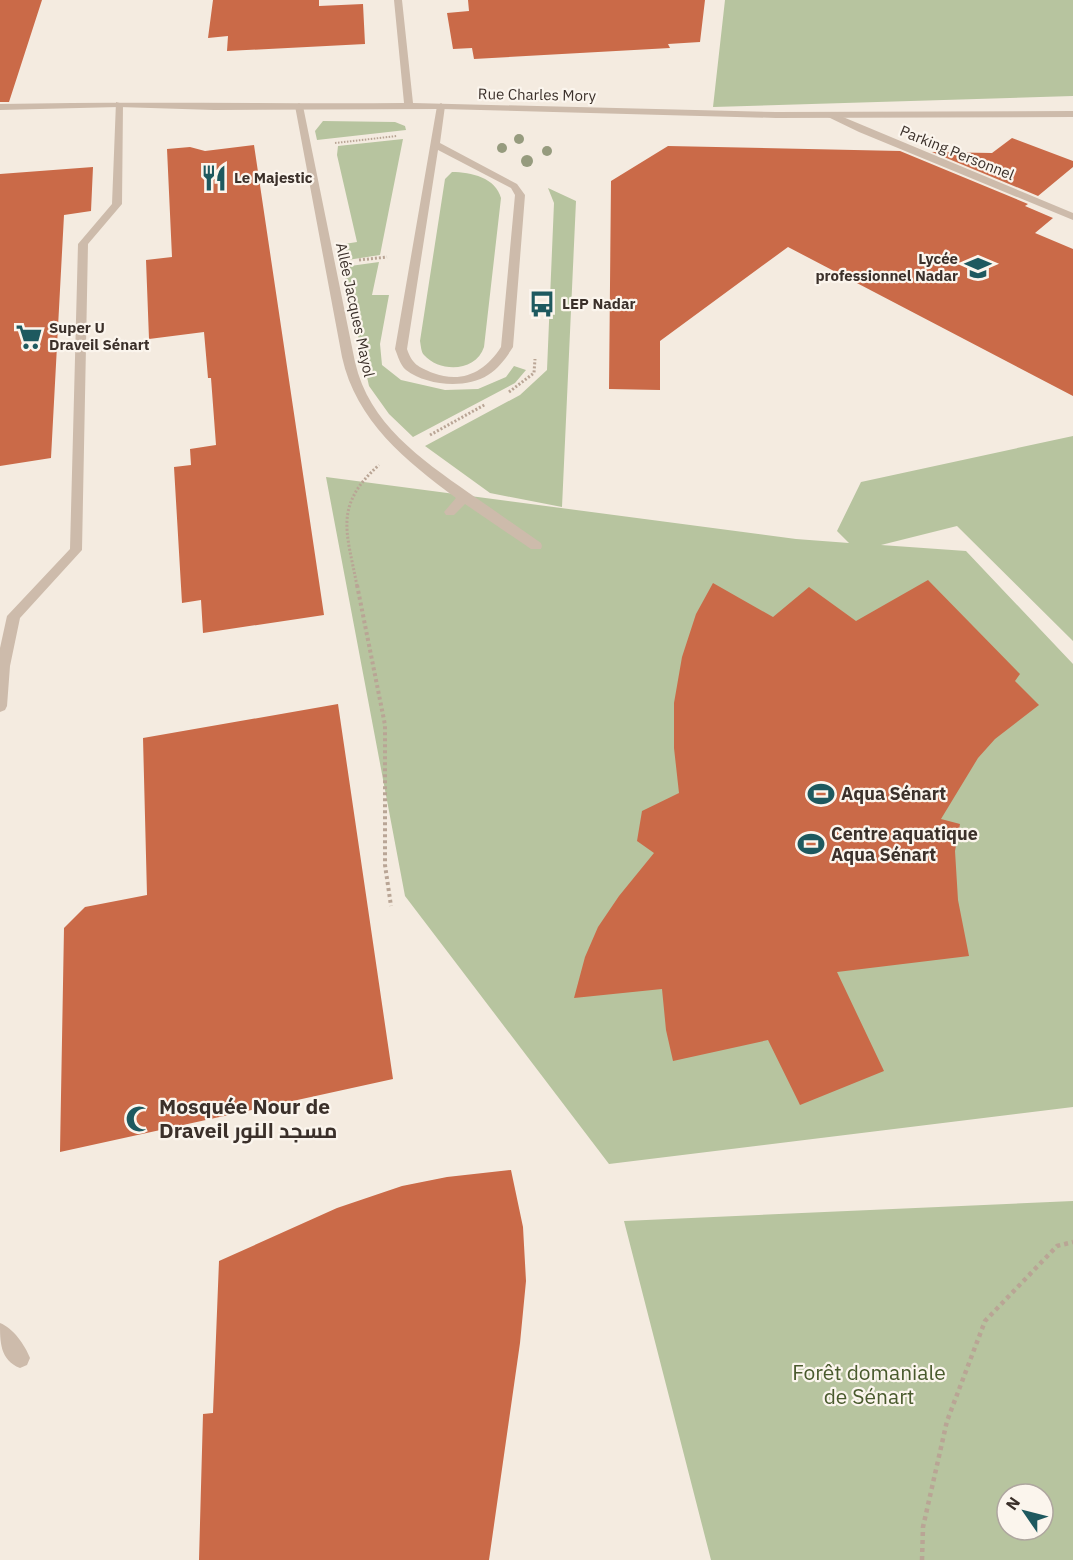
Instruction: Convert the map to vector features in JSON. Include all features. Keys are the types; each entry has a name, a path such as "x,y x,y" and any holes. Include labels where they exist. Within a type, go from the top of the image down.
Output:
{"street":[{"path":"398,0 409,106"},
{"path":"0,706 3,666 14,616 76,550 83,244 117,204 119,104"},
{"name":"Rue Charles Mory","path":"0,107 119,104 441,106 831,115 1073,114"},
{"name":"Allée Jacques Mayol","path":"299,106 352,378 361,398 379,424 404,449 536,546"},
{"path":"435,144 514,186 520,195 507,348 499,363 481,376 458,381 434,378 409,366 401,349 441,106"},
{"name":"Parking Personnel","path":"831,115 1073,217"},
{"path":"450,512 465,496"},
{"path":"0,1333 20,1358"}],"path":[{"path":"306,146 405,135"},
{"path":"922,1560 923,1527 947,1421 985,1321 1057,1246 1073,1242"}],"green space":[{"path":"725,0 1073,0 1073,96 713,107"},
{"path":"323,121 395,122 405,126 406,130 317,140 315,131"},
{"path":"403,139 380,255 341,261 338,245 357,242 337,155 338,146"},
{"path":"452,172 475,175 488,181 498,191 501,198 484,347 474,361 457,367 439,365 431,361 423,354 420,341 445,179"},
{"path":"548,188 576,201 562,507 490,493 425,446 520,395 547,370 554,203"},
{"path":"379,262 372,295 389,295 380,344 382,365 401,380 445,390 478,389 506,377 514,366 526,370 515,383 413,437 389,414 369,386 343,267"},
{"path":"1073,436 1073,641 957,526 881,545 966,551 1073,664 1073,1107 609,1164 405,896 326,477 796,539 849,543 837,531 861,482"},
{"name":"Forêt domaniale de Sénart","path":"1073,1201 1073,1560 711,1560 624,1221"}],"building":[{"path":"0,0 42,0 9,102 0,102"},
{"path":"213,0 319,0 319,6 363,4 365,44 227,51 228,36 208,38"},
{"path":"468,0 705,0 700,42 668,44 670,48 474,59 472,48 453,49 447,13 469,11"},
{"path":"1012,138 1073,161 1073,167 1038,196 932,152 992,153"},
{"path":"254,145 324,615 203,633 201,600 182,603 174,467 191,465 190,449 216,445 211,378 208,378 204,332 149,339 146,260 172,257 167,149 190,147 205,151"},
{"name":"Lycée professionnel Nadar","path":"668,146 900,151 1028,204 1025,206 1053,218 1035,233 1073,249 1073,396 788,247 660,341 660,390 609,389 611,181"},
{"name":"Super U Draveil Sénart","path":"93,167 91,211 64,215 51,458 0,466 0,174"},
{"name":"Centre aquatique Aqua Sénart","path":"928,580 1020,674 1015,681 1039,705 995,739 978,758 941,819 960,824 955,851 958,900 969,956 837,972 884,1071 800,1105 768,1040 673,1061 666,1030 662,989 574,998 585,957 598,927 619,896 654,853 637,841 642,811 679,793 674,748 674,703 682,657 696,614 713,583 773,617 809,587 856,621"},
{"path":"338,704 393,1079 60,1152 64,928 85,907 147,895 143,738"},
{"path":"511,1170 523,1227 526,1281 520,1343 489,1560 199,1560 203,1414 213,1413 219,1261 337,1208 402,1186 447,1177"}],"place":[{"name":"Le Majestic","path":"214,178"},
{"name":"Lycée professionnel Nadar","path":"978,268"},
{"name":"LEP Nadar","path":"542,304"},
{"name":"Super U Draveil Sénart","path":"29,337"},
{"name":"Aqua Sénart","path":"821,794"},
{"name":"Centre aquatique Aqua Sénart","path":"811,844"},
{"name":"Mosquée Nour de Draveil مسجد النور","path":"139,1119"}]}
